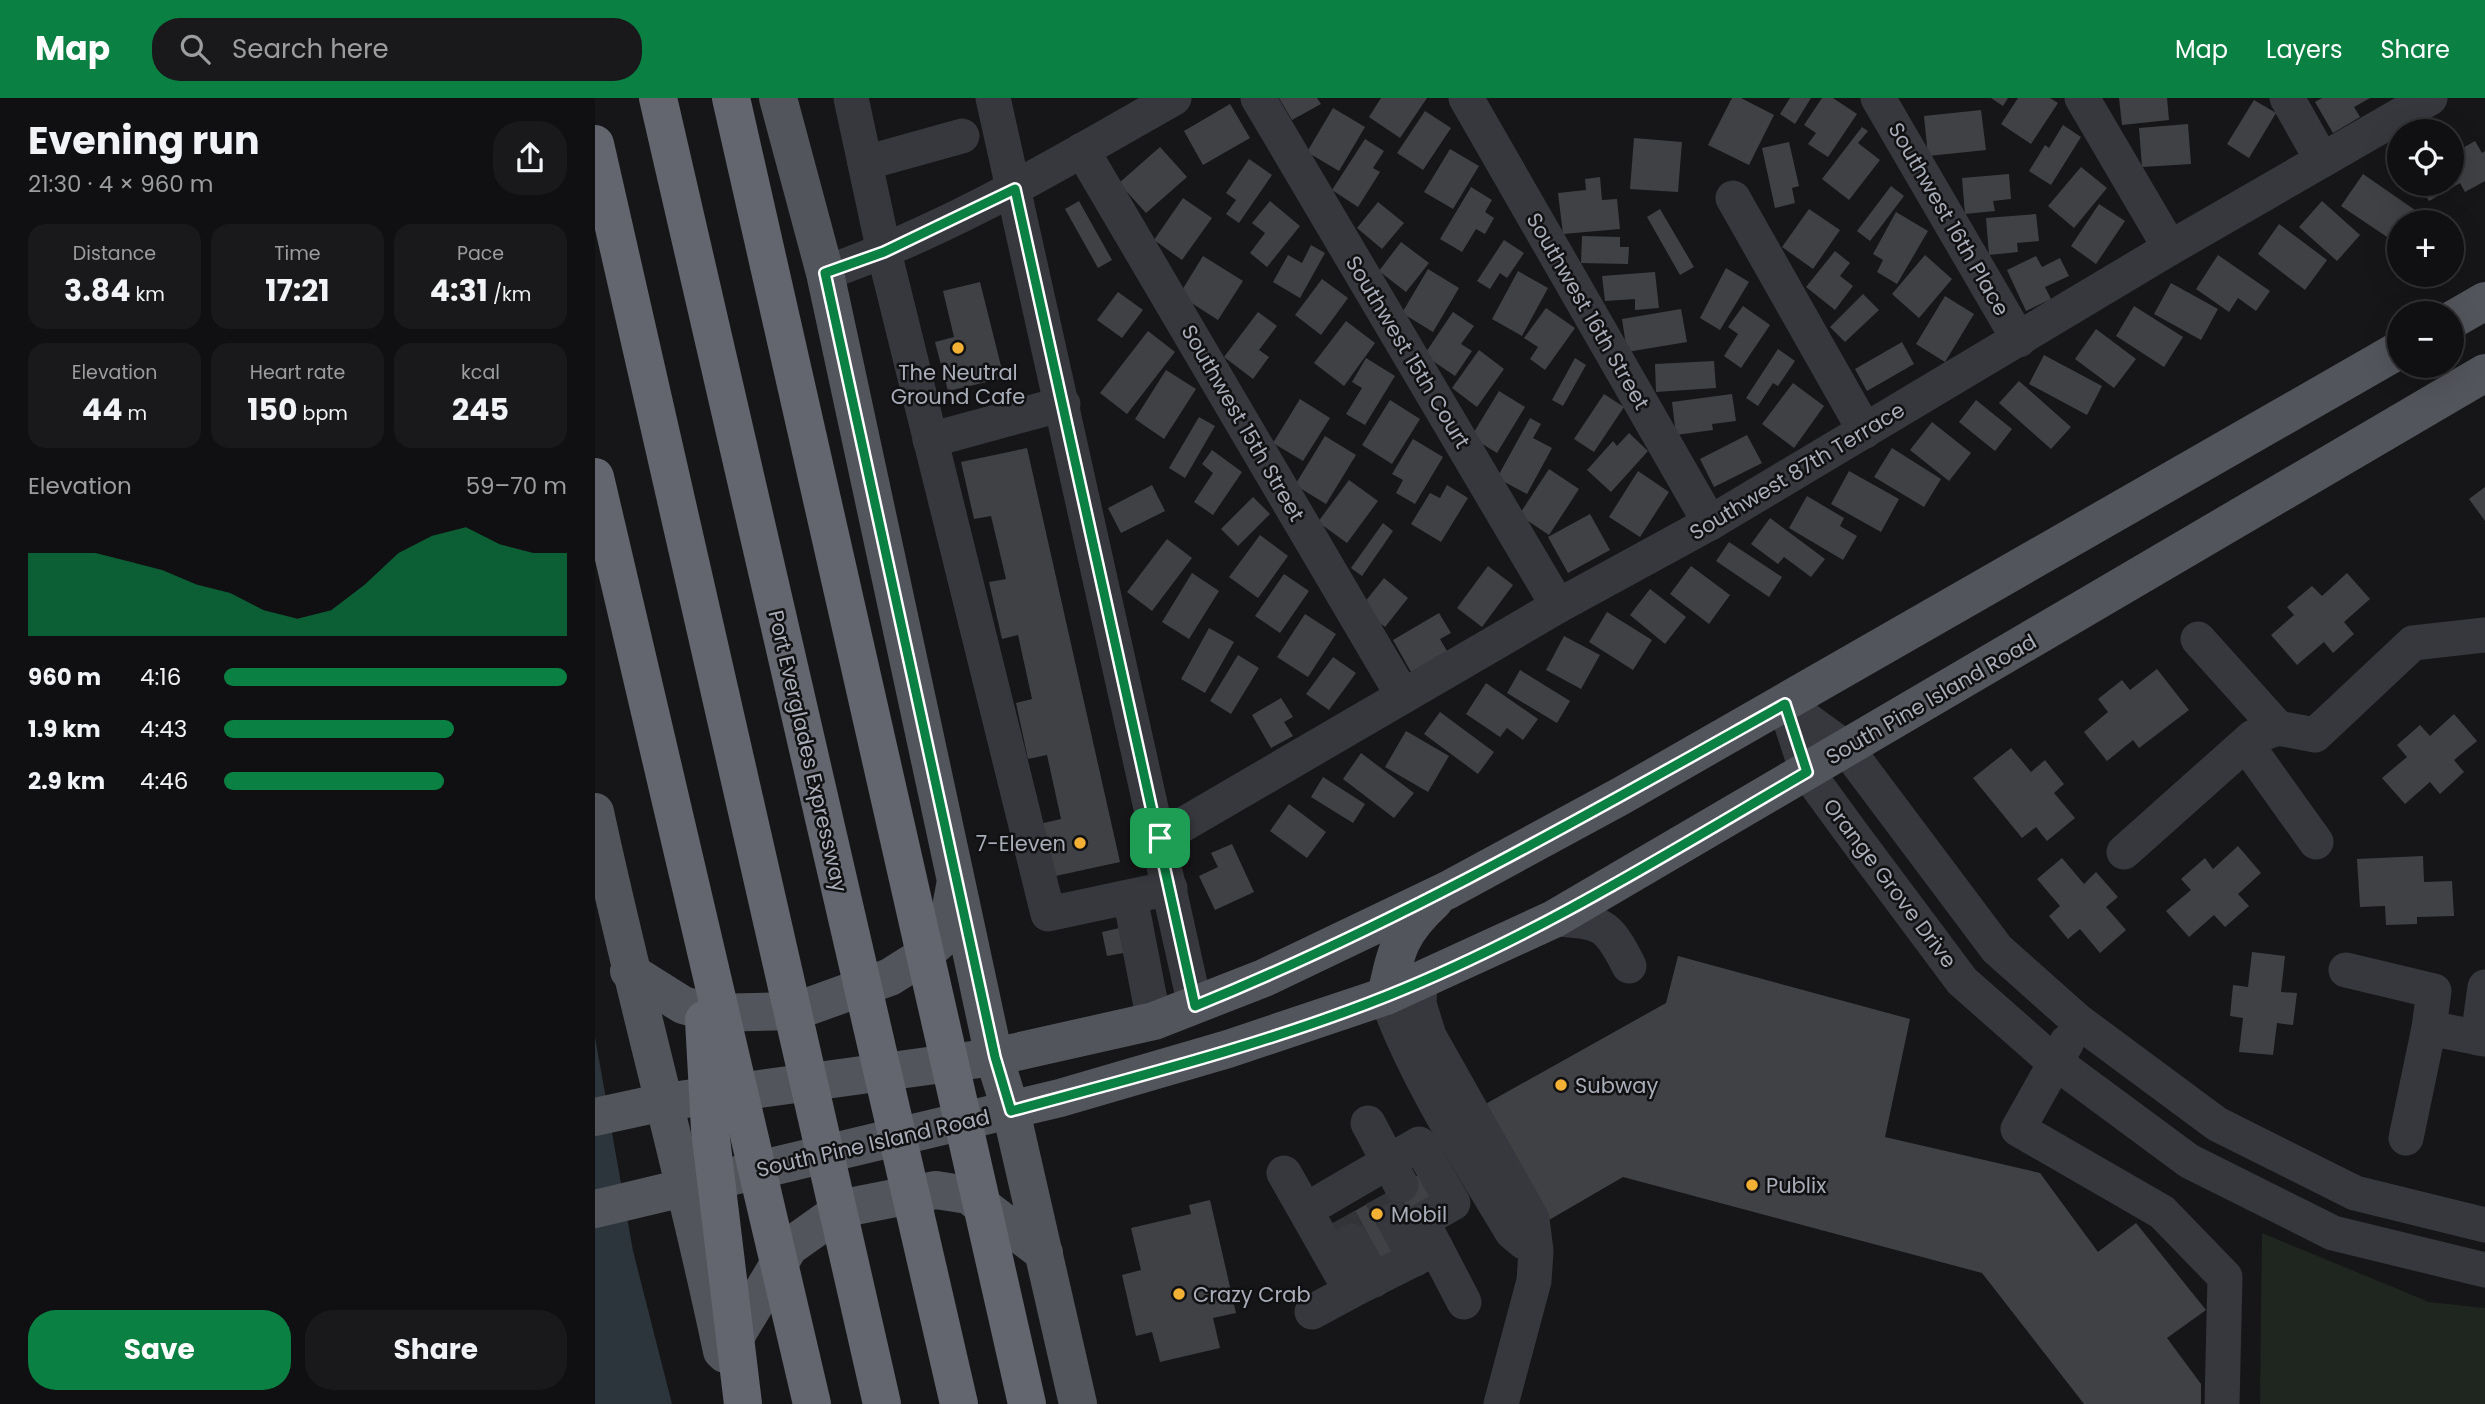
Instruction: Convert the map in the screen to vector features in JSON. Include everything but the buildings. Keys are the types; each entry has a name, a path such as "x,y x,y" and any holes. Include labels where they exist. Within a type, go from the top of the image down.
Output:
{"highway":[{"name":"Port Everglades Expressway","path":"658,98 959,1404"},
{"path":"731,98 1027,1404"},
{"path":"595,144 882,1404"},
{"path":"595,477 812,1404"},
{"path":"698,917 710,1129 743,1404"}],"main road":[{"path":"778,98 825,273 995,1057 1011,1111 1078,1404"},
{"path":"2464,313 2485,301"},
{"path":"607,1114 664,1102 995,1057 1154,1021 1264,978 1447,890 1785,704 2387,357"},
{"name":"South Pine Island Road","path":"595,1209 1011,1111 1228,1049 1403,988 1554,919 2485,373"},
{"path":"595,813 629,971 686,1187 733,1404"},
{"path":"629,971 683,1005 712,1013 796,1011 890,976 917,960 946,934 957,874"},
{"path":"1403,988 1396,953 1411,922 1447,890"},
{"path":"723,1356 789,1247 844,1208 936,1190 968,1195 1044,1253"}],"street":[{"path":"851,98 884,252 1048,914 1170,888"},
{"path":"993,98 1160,838 1195,1006"},
{"path":"825,273 884,252 1015,189 1174,98"},
{"name":"Southwest 15th Court","path":"1258,98 1558,606"},
{"name":"Southwest 16th Street","path":"1466,98 1710,523"},
{"name":"Southwest 16th Place","path":"1878,98 2019,340"},
{"path":"2082,98 2170,248"},
{"path":"2287,98 2322,160"},
{"name":"Southwest 87th Terrace","path":"1160,838 1558,606 1710,523 2170,248 2430,98"},
{"path":"865,163 962,136"},
{"name":"Southwest 15th Street","path":"1082,150 1403,696"},
{"path":"1733,198 1865,430"},
{"path":"930,440 1063,404"},
{"path":"2124,852 2253,737 2279,728 2315,735 2413,643 2485,635"},
{"path":"2199,639 2279,728"},
{"path":"1785,704 1847,748 1997,949 2078,1021 2207,1117 2355,1193 2485,1225"},
{"name":"Orange Grove Drive","path":"1785,704 1807,772 1962,981 2056,1063 2189,1161 2333,1233 2485,1270"},
{"path":"2246,744 2316,842"},
{"path":"1130,897 1154,1021"},
{"path":"1554,919 1588,920 1602,928 1617,943 1629,967"},
{"path":"2346,970 2434,991 2406,1138"},
{"path":"1403,988 1403,1043 1425,1088 1512,1233 1536,1251 1534,1281 1501,1404"},
{"path":"2429,1028 2482,1038 2485,988"},
{"path":"2078,1021 2018,1129 2162,1212 2225,1277 2222,1404"},
{"path":"2189,1161 2207,1117"},
{"path":"1367,1123 1402,1208 1464,1302"},
{"path":"1284,1173 1332,1217 1363,1286"},
{"path":"1332,1217 1402,1208"},
{"path":"1312,1312 1363,1286 1402,1208"},
{"path":"1332,1217 1363,1286"}],"shaded area":[{"path":"595,1037 633,1251 672,1404 595,1404"},
{"path":"2262,1233 2429,1302 2485,1308 2485,1404 2260,1404"}],"tunnel":[{"path":"1381,1196 1394,1220"},
{"path":"1340,1219 1352,1241"}],"place":[{"name":"The Neutral Ground Cafe","path":"958,348"},
{"name":"7-Eleven","path":"1080,843"},
{"name":"Subway","path":"1561,1085"},
{"name":"Publix","path":"1752,1185"},
{"name":"Mobil","path":"1377,1214"},
{"name":"Crazy Crab","path":"1179,1294"}],"route":[{"path":"1015,189 1121,664 1160,838 1195,1006 1264,978 1447,890 1785,704 1807,772 1554,919 1386,996 1228,1049 1011,1111 995,1057 825,273 884,252 1015,189"}]}
